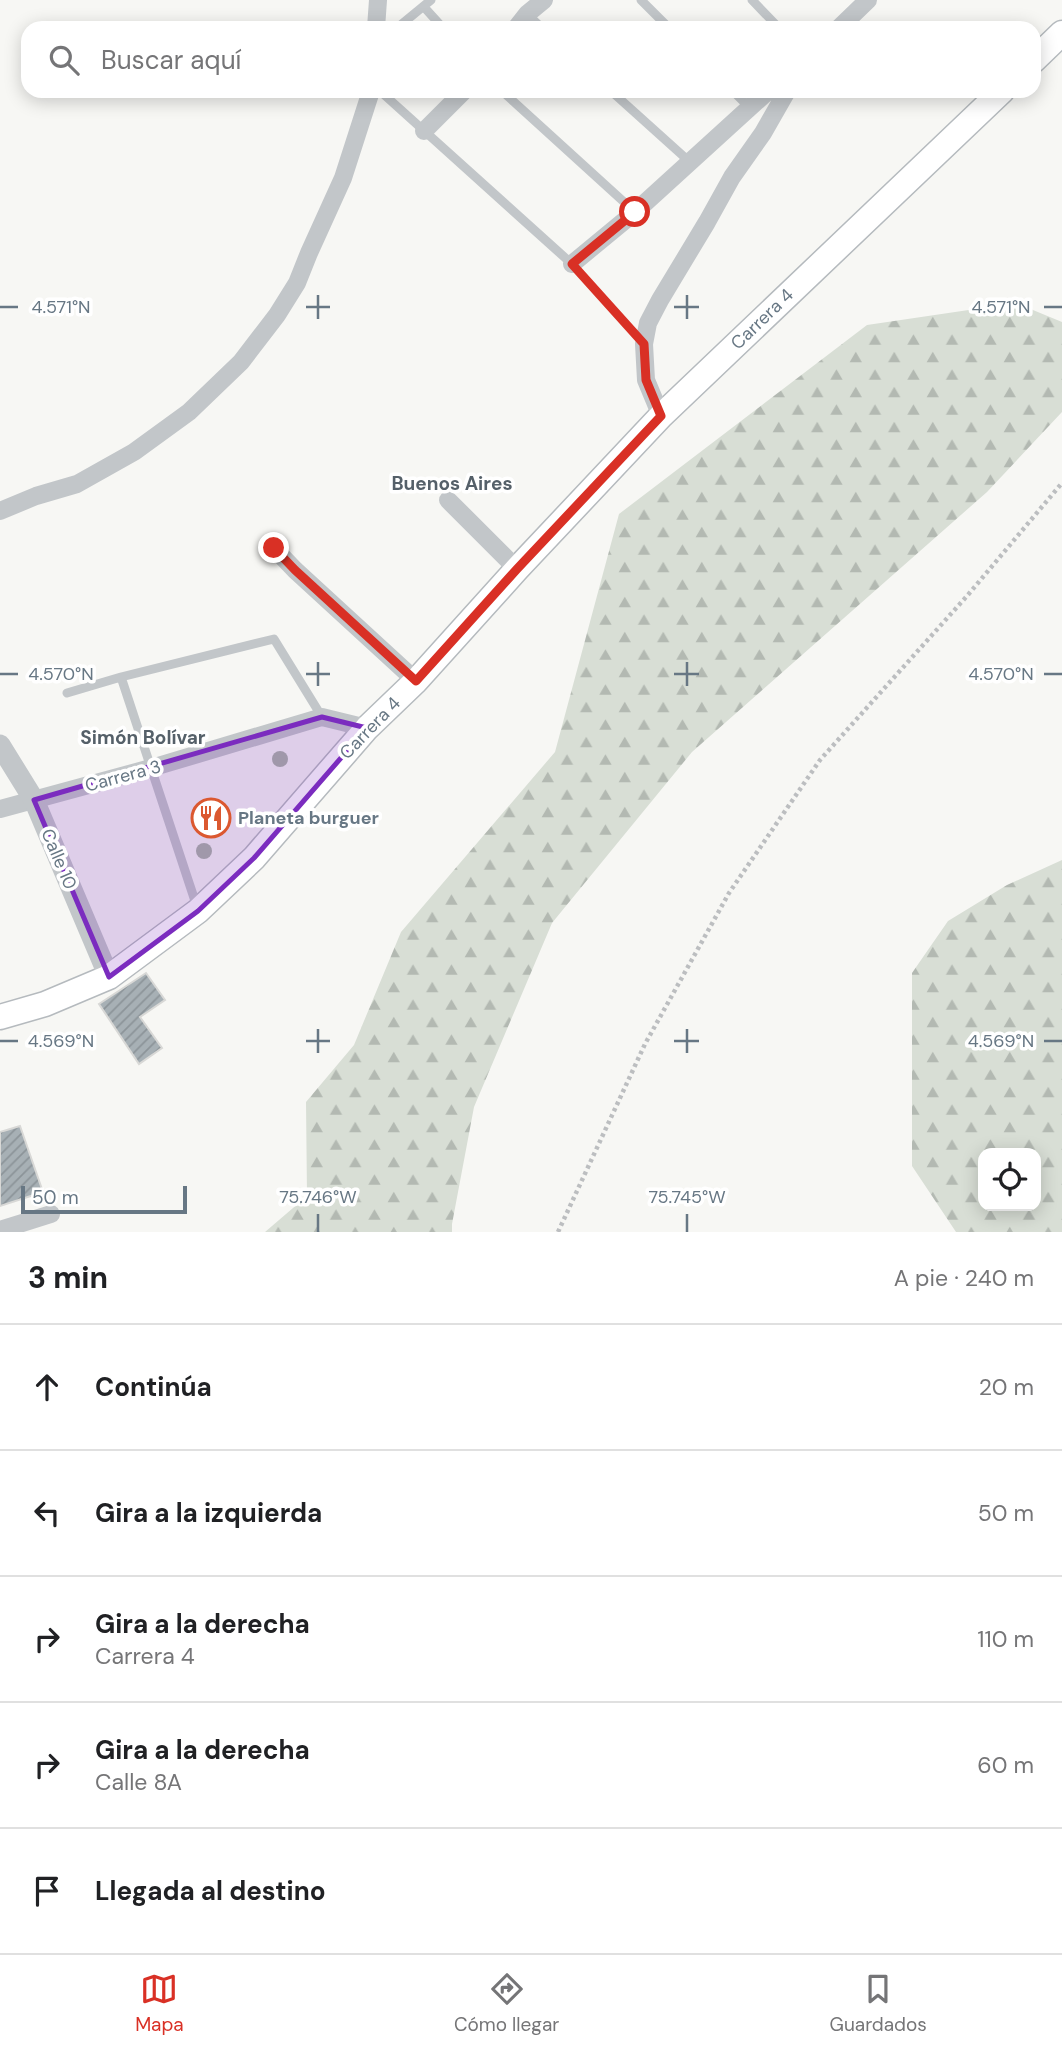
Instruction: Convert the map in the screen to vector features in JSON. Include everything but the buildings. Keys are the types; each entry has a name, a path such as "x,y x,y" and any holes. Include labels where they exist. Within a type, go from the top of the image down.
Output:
{"main road":[{"path":"1041,53 1062,33"},
{"name":"Carrera 4","path":"0,1017 45,1004 109,977 198,911 254,858 367,728 416,681 661,416 995,98"}],"street":[{"path":"522,21 544,0"},
{"path":"846,21 868,0"},
{"path":"0,512 36,496 77,484 134,452 189,412 241,362 297,284 343,178 369,98"},
{"path":"424,131 457,98"},
{"path":"572,264 691,163 760,98"},
{"path":"661,416 646,380 644,344 648,323 732,177 763,133 783,98"},
{"path":"448,500 517,569"},
{"path":"274,548 416,681"},
{"path":"322,717 367,728"},
{"name":"Carrera 3","path":"0,809 322,717"},
{"name":"Calle 10","path":"0,745 34,800 109,977"},
{"path":"0,1230 51,1214"}],"lane":[{"path":"641,0 663,21"},
{"path":"752,0 772,21"},
{"path":"406,21 428,3 439,21"},
{"path":"388,98 572,264"},
{"path":"510,98 635,212"},
{"path":"619,98 691,163"},
{"path":"740,98 749,107"},
{"path":"67,693 274,639 322,717"},
{"path":"121,677 198,911"}],"path":[{"path":"572,264 644,344"},
{"path":"558,1232 645,1044 729,893 820,760 967,596 1062,483"}],"highlighted area":[{"path":"322,717 367,728 254,858 198,911 109,977 34,800"}],"green space":[{"path":"1016,303 1062,322 1062,412 987,492 692,752 552,923 474,1107 452,1232 265,1232 307,1196 306,1102 354,1045 401,932 555,752 619,514 867,325"},
{"path":"1062,860 1062,1232 956,1232 912,1166 912,973 948,921 1007,885"}],"place":[{"name":"Planeta burguer","path":"211,818"}],"district":[{"name":"Buenos Aires","path":"452,483"},
{"name":"Simón Bolívar","path":"143,737"}],"route":[{"path":"274,548 416,681 661,416 646,380 644,344 572,264 635,212"}]}
